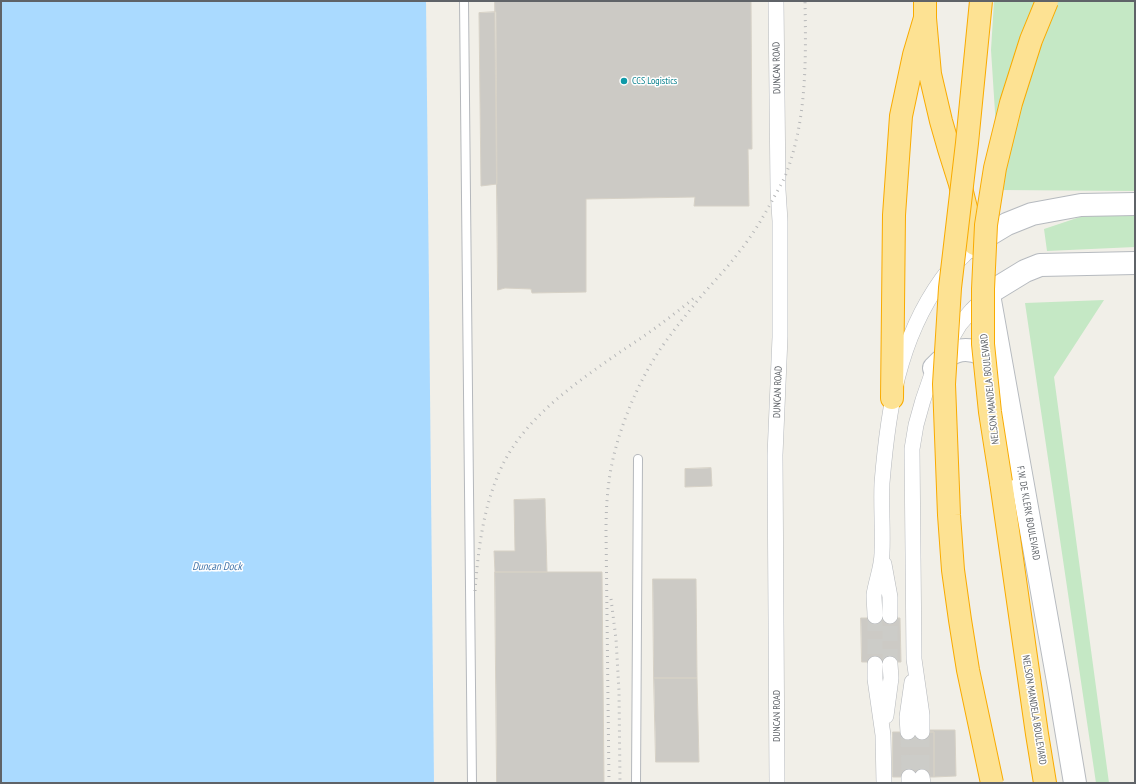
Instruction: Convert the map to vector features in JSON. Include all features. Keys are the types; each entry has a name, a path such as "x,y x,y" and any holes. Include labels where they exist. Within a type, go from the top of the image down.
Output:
{"highway":[{"path":"981,1 967,143 950,288 944,384 949,516 953,570 968,670 992,783"},
{"name":"NELSON MANDELA BOULEVARD","path":"1046,783 1037,734 990,412 984,344 983,289 986,225 995,168 1011,103 1031,40 1047,1"},
{"path":"925,10 930,74 941,121 976,244"},
{"path":"892,398 894,215 901,116 925,10"}],"main road":[{"path":"976,244 1007,224 1032,214 1081,205 1135,204"},
{"name":"F.W. DE KLERK BOULEVARD","path":"976,244 989,293 1006,384 1059,687 1074,783"},
{"path":"989,293 1025,270 1040,265 1135,263"},
{"path":"934,368 951,353 958,350 976,351 987,356 995,363 1006,384"}],"street":[{"name":"DUNCAN ROAD","path":"776,1 780,306 775,455 777,783"},
{"path":"890,616 890,597 882,555 882,484 892,398 901,361 916,323 943,278 976,244"},
{"path":"915,732 922,715 914,659 912,449 916,424 934,368 960,324 989,293"},
{"path":"887,443 912,449"},
{"path":"875,616 874,595 882,555"},
{"path":"875,664 875,679 883,735 884,783"},
{"path":"883,735 891,678 890,664"}],"lane":[{"path":"464,1 472,783"},
{"path":"636,783 638,459"}],"green space":[{"path":"994,1 1135,1 1135,191 1000,190 991,50"},
{"path":"1135,215 1135,247 1047,251 1044,229 1083,216"},
{"path":"1104,300 1054,377 1109,783 1096,783 1025,303"}],"water":[{"name":"Duncan Dock","path":"1,1 426,1 434,783 1,783"}],"building":[{"name":"CCS Logistics","path":"495,1 751,1 752,149 748,149 749,206 694,206 695,197 586,199 586,292 532,293 531,289 505,288 498,290"},
{"path":"496,12 497,184 481,186 479,13"},
{"path":"711,468 712,486 685,487 685,469"},
{"path":"545,499 547,572 495,572 494,551 515,551 514,500"},
{"path":"495,572 602,572 604,783 497,783"},
{"path":"653,579 696,579 697,678 654,678"},
{"path":"861,618 900,618 901,662 862,662"},
{"path":"654,678 697,678 699,762 656,762"},
{"path":"929,730 955,730 956,776 934,777 934,732 929,732"},
{"path":"893,732 934,732 934,777 893,777"}],"tunnel":[{"path":"875,616 875,664"},
{"path":"890,616 890,664"},
{"path":"908,732 909,777"},
{"path":"922,732 922,777"}],"railway":[{"path":"609,783 606,524 608,488 616,446 631,403 644,376 656,356 699,298 734,259 748,240 757,227 786,174 793,153 802,110 805,67 805,1"},
{"path":"475,591 479,549 487,507 496,480 506,459 518,440 533,422 567,391 677,312 694,298"},
{"path":"611,599 616,639 619,691 620,783"}],"place":[{"name":"CCS Logistics","path":"624,81"}]}
